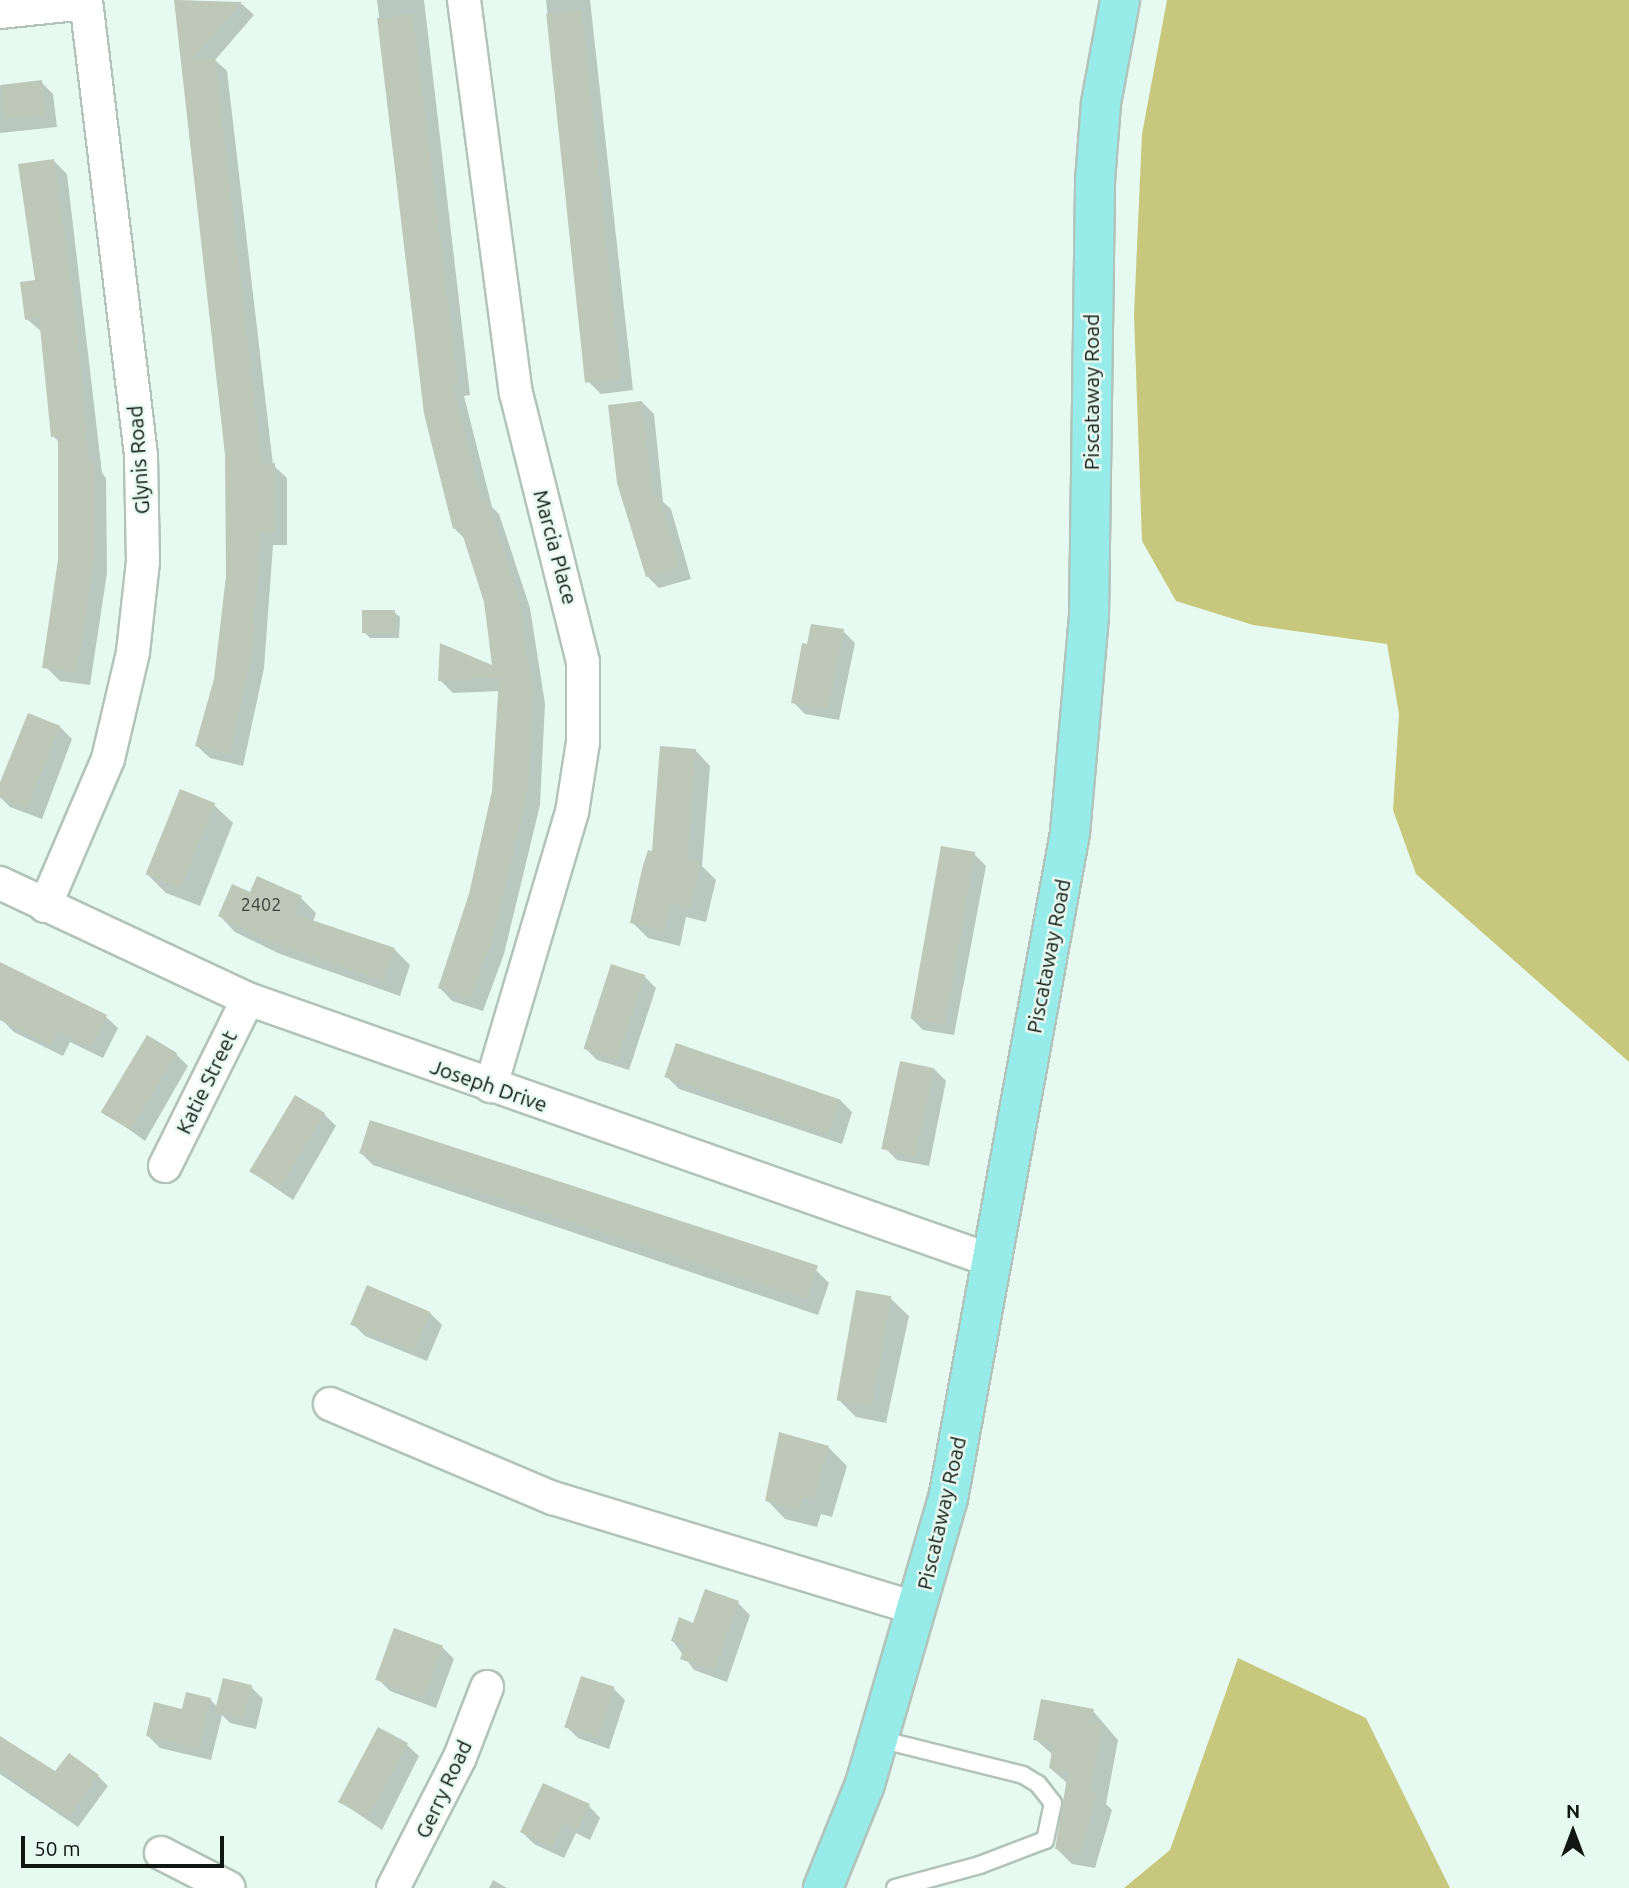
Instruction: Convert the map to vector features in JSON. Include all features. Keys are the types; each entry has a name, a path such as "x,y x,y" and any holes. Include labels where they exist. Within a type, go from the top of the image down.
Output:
{"main road":[{"name":"Piscataway Road","path":"828,1887 879,1739 948,1499 1070,833 1089,616 1095,181 1101,103 1120,0"}],"street":[{"name":"Marcia Place","path":"464,0 516,393 583,662 583,742 572,813 491,1086"},
{"path":"0,12 86,2"},
{"name":"Glynis Road","path":"45,905 108,759 133,652 143,562 141,456 86,2"},
{"name":"Joseph Drive","path":"0,883 247,999 990,1260"},
{"name":"Katie Street","path":"165,1166 247,999"},
{"path":"330,1404 553,1498 918,1609"},
{"name":"Gerry Road","path":"393,1888 460,1757 487,1687"},
{"path":"161,1853 229,1888"}],"lane":[{"path":"879,1739 1023,1775 1038,1784 1053,1803 1045,1840 979,1865 895,1888"}],"green space":[{"path":"1167,0 1629,0 1629,1062 1416,874 1393,810 1399,714 1387,644 1253,625 1176,601 1142,541 1134,315 1142,134"},
{"path":"1238,1658 1366,1718 1450,1888 1124,1888 1170,1850"}],"building":[{"path":"174,0 242,2 193,59 215,57 262,465 275,463 275,533 261,533 252,654 230,754 195,746 214,679 226,576 225,455"},
{"path":"582,10 621,379 585,383 546,14"},
{"path":"413,14 458,383 452,383 482,501 487,499 518,593 533,691 528,791 492,941 470,999 438,988 469,894 492,791 499,678 438,681 440,643 492,665 484,602 460,527 453,529 424,414 377,18"},
{"path":"42,80 46,115 5,120 0,85"},
{"path":"54,159 76,312 89,463 94,463 94,559 77,673 42,668 58,560 58,436 51,437 39,318 25,320 20,282 35,280 18,164"},
{"path":"642,401 653,497 659,495 680,567 646,577 617,483 608,405"},
{"path":"362,610 395,610 395,633 362,633"},
{"path":"811,624 844,629 828,709 791,703 802,643 807,644"},
{"path":"28,713 60,726 27,809 0,798 0,782"},
{"path":"660,746 696,749 687,859 701,863 690,908 671,903 664,931 630,923 642,869 648,850 652,851"},
{"path":"180,789 215,803 181,889 146,874"},
{"path":"941,846 975,852 945,1024 911,1018"},
{"path":"257,876 302,896 294,914 395,948 384,982 263,939 218,916 232,884 250,892"},
{"path":"0,962 107,1015 91,1048 58,1031 51,1046 0,1020"},
{"path":"611,964 645,975 618,1060 583,1049"},
{"path":"147,1035 177,1053 131,1130 101,1112"},
{"path":"676,1043 841,1100 829,1134 664,1077"},
{"path":"900,1061 934,1068 916,1156 881,1149"},
{"path":"295,1095 325,1113 279,1189 249,1171"},
{"path":"370,1120 818,1266 807,1299 359,1153"},
{"path":"367,1285 431,1312 414,1352 350,1325"},
{"path":"856,1290 891,1296 872,1407 837,1400"},
{"path":"779,1432 829,1446 814,1500 803,1497 799,1510 765,1501"},
{"path":"705,1589 739,1601 715,1671 680,1659 685,1646 671,1641 679,1617 693,1623"},
{"path":"394,1628 443,1646 424,1697 375,1680"},
{"path":"581,1676 614,1687 598,1738 564,1727"},
{"path":"223,1678 252,1685 244,1719 215,1712"},
{"path":"186,1692 211,1698 199,1749 146,1736 154,1702 182,1709"},
{"path":"1041,1699 1094,1709 1091,1721 1103,1723 1090,1792 1097,1793 1080,1854 1055,1849 1068,1772 1049,1768 1053,1744 1033,1740"},
{"path":"378,1727 408,1743 368,1818 338,1802"},
{"path":"0,1736 55,1771 69,1753 99,1775 68,1818 0,1769"},
{"path":"543,1783 590,1804 578,1829 563,1823 552,1847 520,1832"}]}
